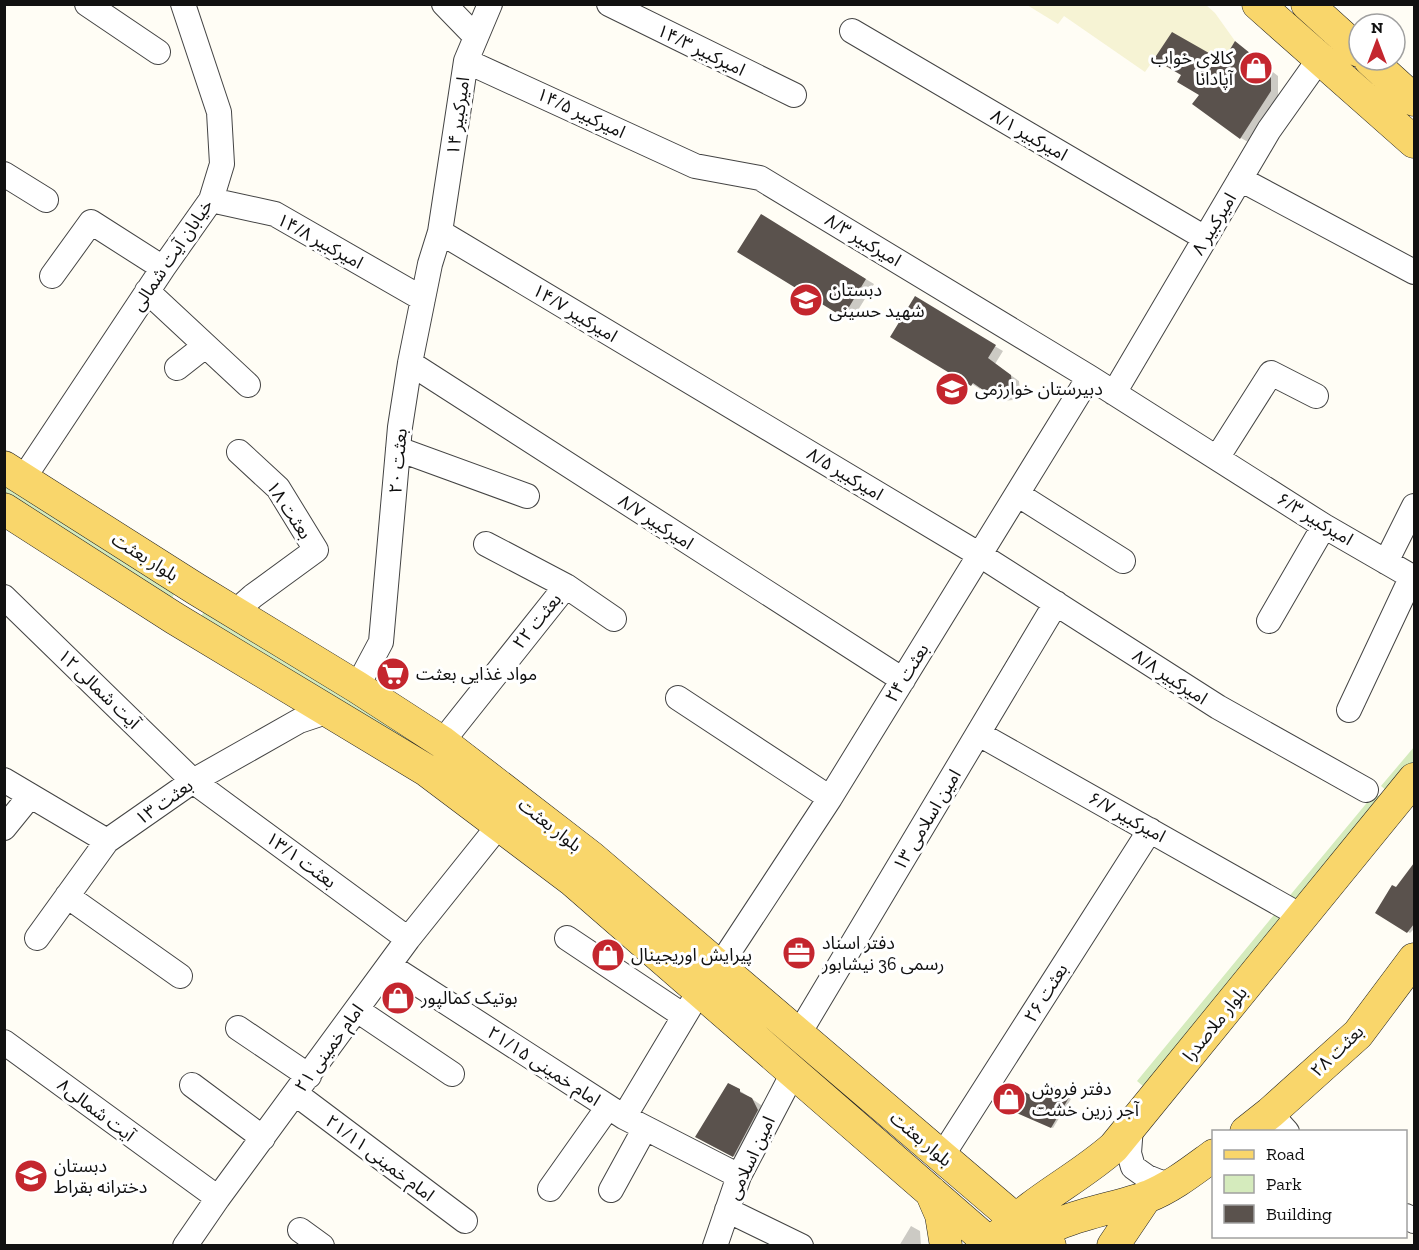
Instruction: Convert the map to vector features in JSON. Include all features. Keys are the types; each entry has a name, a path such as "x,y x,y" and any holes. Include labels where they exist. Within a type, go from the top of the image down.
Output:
{"main road":[{"path":"1258,4 1414,142"},
{"path":"1307,4 1347,40"},
{"path":"1383,72 1414,100"},
{"name":"بلوار بعثت","path":"14,473 442,742 583,850 701,991 798,1035 952,1139 1031,1236"},
{"name":"بلوار بعثت","path":"6,512 174,618 426,770 500,824 572,880 992,1245"},
{"path":"174,618 196,589"},
{"name":"بلوار ملاصدرا","path":"992,1245 1031,1236 1039,1200 1098,1161 1114,1147 1303,917 1405,800 1414,779"},
{"name":"بعثت ۲۸","path":"1250,1130 1279,1122 1358,1034 1414,959"},
{"path":"1031,1236 1061,1223 1168,1188 1212,1156"},
{"path":"930,1191 941,1215 946,1245"},
{"path":"1113,1245 1146,1197"}],"street":[{"path":"87,4 158,52"},
{"name":"خیابان آیت شمالی","path":"14,473 211,200 222,164 219,112 183,4"},
{"path":"444,4 476,37"},
{"name":"امیرکبیر ۱۴","path":"440,232 466,61 490,4"},
{"name":"امیرکبیر ۱۴/۳","path":"609,4 794,95"},
{"name":"امیرکبیر ۸/۱","path":"852,31 1206,238"},
{"name":"امیرکبیر ۸","path":"1114,393 1269,130 1320,58"},
{"name":"امیرکبیر ۱۴/۵","path":"466,61 695,165"},
{"name":"امیرکبیر ۸/۳","path":"695,165 760,178 1114,393"},
{"path":"4,174 46,200"},
{"path":"1240,179 1414,272"},
{"name":"امیرکبیر ۱۴/۸","path":"211,200 274,214 423,299"},
{"path":"52,276 91,222 163,268"},
{"name":"بعثت ۲۰","path":"357,687 381,642 398,448 410,363 430,264 440,232"},
{"name":"امیرکبیر ۱۴/۷","path":"440,232 710,393"},
{"path":"147,291 248,385"},
{"path":"177,368 205,346"},
{"name":"امیرکبیر ۸/۷","path":"410,363 903,680"},
{"path":"1217,458 1271,373 1316,396"},
{"name":"بعثت ۲۴","path":"626,1117 701,991 830,798 1089,377"},
{"name":"امیرکبیر ۸/۵","path":"710,393 980,555"},
{"name":"امیرکبیر ۶/۳","path":"1114,393 1324,526 1413,577"},
{"path":"398,448 527,496"},
{"name":"بعثت ۱۸","path":"235,612 316,550 278,488 239,452"},
{"path":"1017,494 1123,561"},
{"path":"1386,562 1414,506"},
{"path":"1269,621 1324,526"},
{"path":"486,544 566,585 614,619"},
{"name":"امیرکبیر ۸/۸","path":"980,555 1218,707 1366,789"},
{"path":"1349,710 1413,577"},
{"name":"بعثت ۲۲","path":"442,742 566,585"},
{"name":"آیت شمالی ۱۲","path":"4,597 193,781"},
{"name":"امین اسلامی ۱۳","path":"798,1035 1056,603"},
{"path":"678,698 830,798"},
{"name":"بعثت ۱۳","path":"37,938 107,842 193,781 299,721 329,711"},
{"name":"امیرکبیر ۶/۷","path":"979,734 1303,917"},
{"path":"4,780 107,842"},
{"name":"بعثت ۱۳/۱","path":"193,781 408,939"},
{"path":"4,828 30,795"},
{"name":"امام خمینی ۲۱","path":"185,1245 408,939 500,824"},
{"name":"بعثت ۲۶","path":"952,1139 1150,830"},
{"path":"67,896 180,976"},
{"path":"567,938 701,991"},
{"name":"امام خمینی ۲۱/۱۵","path":"390,966 626,1117 739,1176"},
{"path":"357,1010 452,1074"},
{"name":"امام خمینی ۲۱/۱۱","path":"238,1029 465,1221"},
{"name":"آیت شمالی۸","path":"4,1042 218,1198"},
{"name":"امین اسلامی","path":"716,1245 739,1176 794,1072"},
{"path":"192,1084 262,1138"},
{"path":"550,1189 626,1117"},
{"path":"611,1190 626,1117"},
{"path":"1131,1126 1129,1153 1133,1167 1147,1177 1162,1183 1177,1182"},
{"path":"727,1210 801,1245"},
{"path":"300,1230 322,1245"}],"shaded area":[{"path":"1027,5 1206,5 1215,13 1235,41 1223,61 1172,33 1145,72 1064,16 1058,24"}],"green space":[{"path":"4,486 175,593 170,601 5,498"},
{"path":"206,608 465,771 570,854 200,618"},
{"path":"1414,747 1414,761 1388,792 1381,786"},
{"path":"1375,793 1382,799 1294,905 1287,899"},
{"path":"1278,910 1285,916 1144,1087 1137,1081"}],"building":[{"path":"1172,32 1223,61 1235,41 1271,70 1271,91 1240,139 1192,104 1199,95 1177,82 1181,75 1154,59"},
{"path":"761,214 866,279 843,317 737,252"},
{"path":"915,296 996,345 988,358 1011,375 1012,387 1005,396 993,397 973,383 971,386 890,337"},
{"path":"1414,863 1414,924 1407,933 1375,913 1392,885 1396,887"},
{"path":"728,1083 752,1098 758,1110 733,1157 695,1137"},
{"path":"1010,1083 1042,1102 1052,1085 1070,1096 1051,1128 996,1104"}],"place":[{"name":"کالای خواب آپادانا","path":"1256,68"},
{"name":"دبستان شهید حسینی","path":"806,300"},
{"name":"دبیرستان خوارزمی","path":"952,389"},
{"name":"مواد غذایی بعثت","path":"393,674"},
{"name":"دفتر اسناد رسمی 36 نیشابور","path":"799,953"},
{"name":"پیرایش اوریجینال","path":"608,955"},
{"name":"بوتیک کمالپور","path":"398,998"},
{"name":"دفتر فروش آجر زرین خشت","path":"1009,1099"},
{"name":"دبستان دخترانه بقراط","path":"31,1176"}]}
